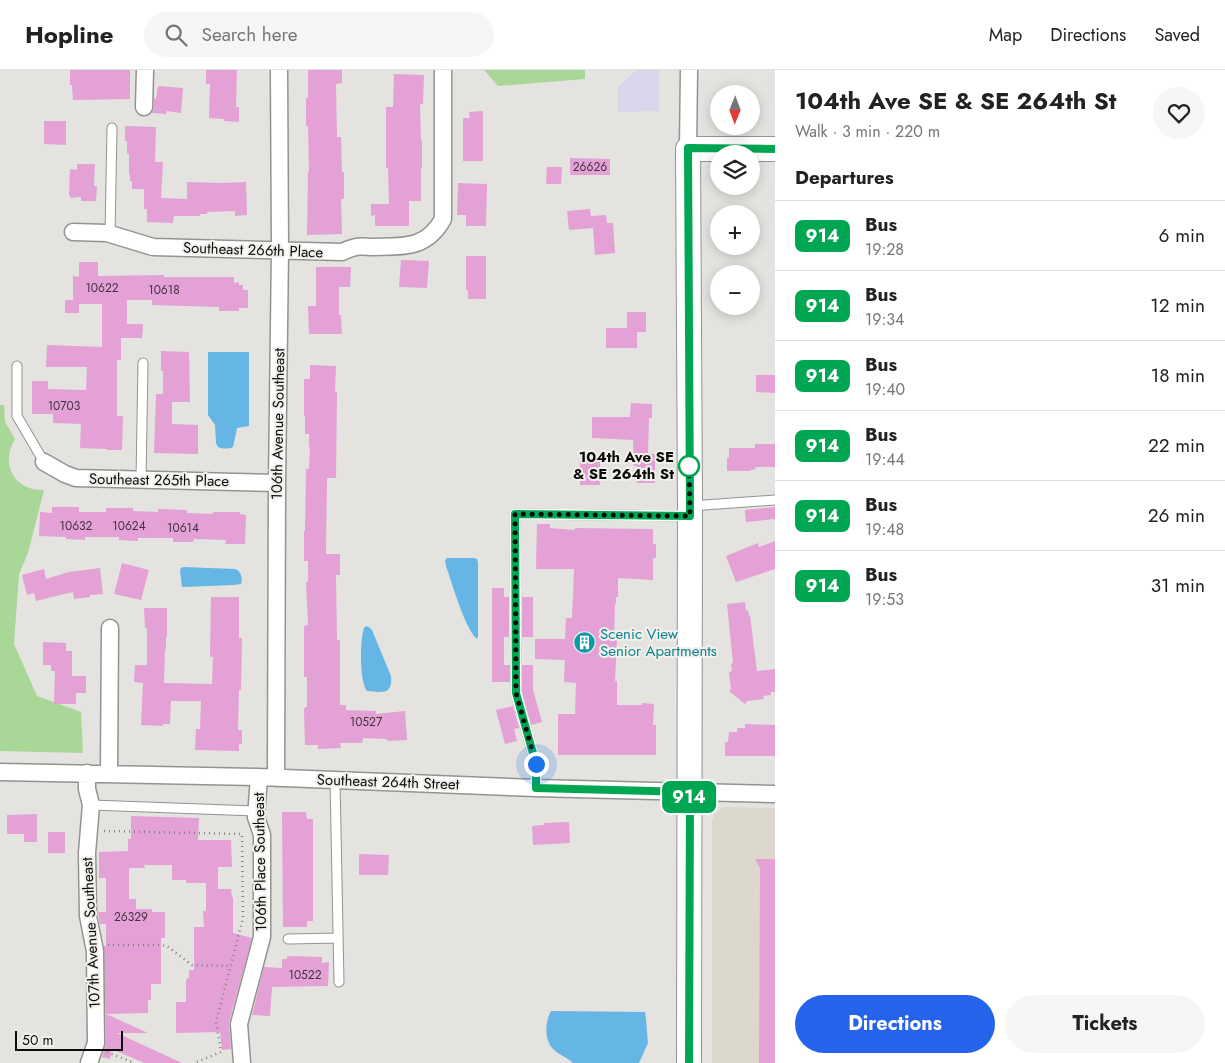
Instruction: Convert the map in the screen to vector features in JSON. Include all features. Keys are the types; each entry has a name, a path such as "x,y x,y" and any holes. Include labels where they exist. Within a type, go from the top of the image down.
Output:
{"street":[{"path":"144,107 145,70"},
{"name":"106th Avenue Southeast","path":"276,778 280,250 278,70"},
{"name":"Southeast 266th Place","path":"73,232 110,234 153,247 342,252 357,247 408,246 420,242 431,236 443,219 443,70"},
{"path":"689,70 689,1063"},
{"path":"688,148 775,149"},
{"name":"Southeast 265th Place","path":"44,462 76,478 277,483"},
{"path":"108,774 110,628"},
{"name":"Southeast 264th Street","path":"0,772 259,777 536,788 775,794"},
{"name":"107th Avenue Southeast","path":"87,773 87,789 91,805 87,853 88,916 95,951 96,1043 88,1063"},
{"name":"106th Place Southeast","path":"242,1063 239,1024 262,937 262,835 256,816 259,777"}],"lane":[{"path":"110,234 112,128"},
{"path":"140,479 143,363"},
{"path":"17,366 16,416 44,462"},
{"path":"536,788 536,764 516,693 515,514 690,511 775,500"},
{"path":"335,780 339,982"},
{"path":"91,805 257,811"},
{"path":"288,939 338,938"}],"path":[{"path":"89,830 242,834 243,918 216,1022 221,1052 194,1063"},
{"path":"94,945 162,945 192,965 230,966"},
{"path":"94,1047 132,1063"}],"shaded area":[{"path":"636,70 659,70 659,111 618,112 618,87"},
{"path":"724,807 775,808 775,1063 712,1063 712,821 715,813"}],"green space":[{"path":"484,70 585,70 585,79 498,86"},
{"path":"0,405 4,405 5,422 15,439 9,458 13,474 25,486 44,490 28,553 19,574 14,644 37,696 81,712 83,753 0,751"}],"water":[{"path":"208,352 249,352 249,426 237,428 233,447 230,448 218,447 215,425 208,415"},
{"path":"447,558 477,559 477,639 472,634 459,605 446,566 445,560"},
{"path":"183,567 235,569 241,575 241,584 182,587 180,570"},
{"path":"366,626 372,630 391,676 390,687 385,691 367,691 364,686 361,670 361,651 364,628"},
{"path":"551,1011 645,1012 648,1043 639,1063 573,1063 550,1045 547,1025"}],"building":[{"path":"70,70 130,70 130,99 73,100"},
{"path":"206,70 237,70 236,107 239,107 239,122 209,118 210,84 206,84"},
{"path":"308,70 342,70 342,83 336,84 337,137 341,137 342,172 344,172 344,199 341,199 342,234 307,235 309,171 306,98 308,98"},
{"path":"394,74 424,75 423,104 420,104 422,141 421,201 409,201 409,226 375,226 375,215 371,216 371,204 389,204 388,168 386,168 386,107 393,107"},
{"path":"158,86 183,88 181,113 167,111 166,114 152,113"},
{"path":"483,111 483,161 463,161 463,118 470,118 469,112"},
{"path":"44,121 66,121 66,145 44,144"},
{"path":"125,126 156,127 155,162 163,162 161,198 187,199 187,182 246,182 247,215 235,216 235,211 207,212 207,214 200,214 200,216 174,216 173,223 147,222 147,209 144,209 144,189 132,189 132,181 130,181"},
{"path":"570,158 610,159 610,175 570,175"},
{"path":"77,164 95,164 94,186 97,186 96,201 81,201 81,197 70,198 70,169 77,170"},
{"path":"547,167 562,167 561,184 546,184"},
{"path":"458,183 487,184 486,226 466,226 466,215 457,215"},
{"path":"590,209 591,216 606,215 607,223 613,223 615,253 595,255 593,228 569,230 567,211"},
{"path":"466,256 486,256 486,299 468,299 468,290 466,290"},
{"path":"401,260 429,261 427,288 399,287"},
{"path":"79,262 98,262 98,276 234,277 234,283 239,282 239,285 243,285 243,290 248,290 248,308 239,308 239,311 219,311 219,307 152,305 152,300 127,300 127,324 143,324 142,338 121,338 121,360 117,360 117,416 123,416 122,450 80,448 81,424 53,423 53,414 32,414 32,381 48,381 48,389 86,390 87,367 46,367 47,345 102,347 102,304 79,304 79,313 65,313 65,300 73,300 73,276 79,277"},
{"path":"316,267 351,267 350,287 339,287 339,315 341,315 342,334 309,334 308,306 316,306"},
{"path":"627,312 646,312 646,332 637,332 637,348 606,348 606,328 627,328"},
{"path":"161,351 189,352 190,402 172,402 172,424 198,425 198,454 154,453 156,394 163,394"},
{"path":"310,365 336,366 336,478 327,478 326,554 340,554 340,575 336,575 337,640 340,640 340,704 346,705 346,710 376,711 376,714 405,711 407,740 387,741 387,739 363,738 362,743 340,743 341,748 318,749 318,745 305,745 304,710 307,707 307,677 304,677 304,626 308,625 306,582 308,582 308,561 304,561 304,531 306,469 309,469 310,447 309,434 305,434 304,379 310,379"},
{"path":"756,375 775,375 775,393 756,392"},
{"path":"631,403 652,404 652,418 649,418 648,454 655,454 655,483 637,483 637,466 634,466 633,440 592,438 592,417 630,417"},
{"path":"755,444 775,444 775,467 755,467 756,469 750,471 727,471 729,448 755,448"},
{"path":"580,456 600,456 600,485 580,485"},
{"path":"52,507 79,507 79,512 106,512 106,508 133,508 133,511 158,512 158,509 187,510 187,513 213,514 213,512 240,512 240,514 246,515 245,544 225,544 226,540 194,539 193,542 173,542 173,538 138,538 138,541 119,540 119,537 85,537 85,540 39,536 40,512 52,513"},
{"path":"775,507 775,519 746,522 745,510"},
{"name":"Scenic View Senior Apartments","path":"537,524 550,524 550,528 575,530 575,528 653,529 653,544 656,544 656,558 653,558 653,580 618,578 614,639 617,639 615,681 617,681 617,705 654,704 653,725 656,725 656,755 558,755 558,714 575,714 576,683 564,682 565,660 535,659 535,639 565,639 566,618 572,618 574,569 536,569"},
{"path":"775,541 775,569 736,582 726,556 758,543 759,547"},
{"path":"122,563 149,570 141,600 114,594"},
{"path":"100,568 103,594 74,599 73,592 36,601 34,593 27,595 22,575 44,569 46,579 69,572"},
{"path":"492,588 504,588 504,597 509,597 509,637 504,637 504,665 510,665 510,682 492,682"},
{"path":"211,597 239,597 239,638 242,638 238,730 242,730 242,744 239,744 239,751 195,750 196,729 200,729 201,701 171,701 170,724 163,724 163,726 141,725 143,683 134,682 135,665 147,665 147,628 145,628 144,608 167,608 164,683 212,684 213,657 210,657"},
{"path":"522,597 533,597 533,637 522,637"},
{"path":"745,602 746,611 748,610 750,616 757,671 775,669 775,692 771,692 771,695 763,696 764,699 747,701 745,704 729,691 731,689 729,672 732,671 731,664 733,663 727,604"},
{"path":"43,642 66,643 66,651 72,651 72,676 86,676 86,693 76,693 76,704 54,704 55,671 51,671 51,665 43,665"},
{"path":"522,665 533,665 533,690 542,722 531,725 522,692"},
{"path":"513,706 519,728 514,729 517,741 505,744 496,710"},
{"path":"745,724 775,725 775,756 725,756 725,742 728,742 729,732 737,732 737,728 745,728"},
{"path":"282,812 306,812 307,819 313,819 313,921 307,921 307,927 283,927"},
{"path":"37,814 37,842 24,842 24,834 7,834 7,815"},
{"path":"131,816 199,818 198,840 231,840 232,867 218,867 218,889 231,889 233,897 233,933 252,938 229,1022 231,1049 222,1050 220,1032 176,1033 176,1002 186,1002 186,980 189,978 189,970 194,970 194,927 204,927 203,911 206,911 206,883 186,883 186,880 172,880 172,865 144,865 145,868 129,868 129,899 136,899 136,909 152,909 152,912 165,912 165,938 161,938 161,984 151,984 151,1000 148,1000 148,1013 106,1014 148,1033 117,1033 182,1063 144,1063 112,1049 110,1059 102,1057 106,1043 104,946 106,946 106,924 100,924 98,912 106,912 106,878 99,878 99,852 128,851 128,839 131,839"},
{"path":"569,822 570,843 533,845 532,826 544,825 544,823"},
{"path":"48,832 65,832 65,853 48,853"},
{"path":"359,854 389,855 388,875 359,875"},
{"path":"755,859 775,859 775,1063 759,1063 760,868"},
{"path":"287,956 322,957 322,963 329,962 328,986 272,987 270,1016 252,1015 264,967 282,968 282,959 287,959"}],"bus line":[{"name":"914","path":"689,1063 690,792 536,788 536,764 516,693 515,514 690,516 688,148 775,149"}],"place":[{"name":"104th Ave SE & SE 264th St","path":"689,466"},
{"name":"Scenic View Senior Apartments","path":"584,643"}],"route":[{"path":"536,764 516,693 515,514 690,516 689,466"}]}
